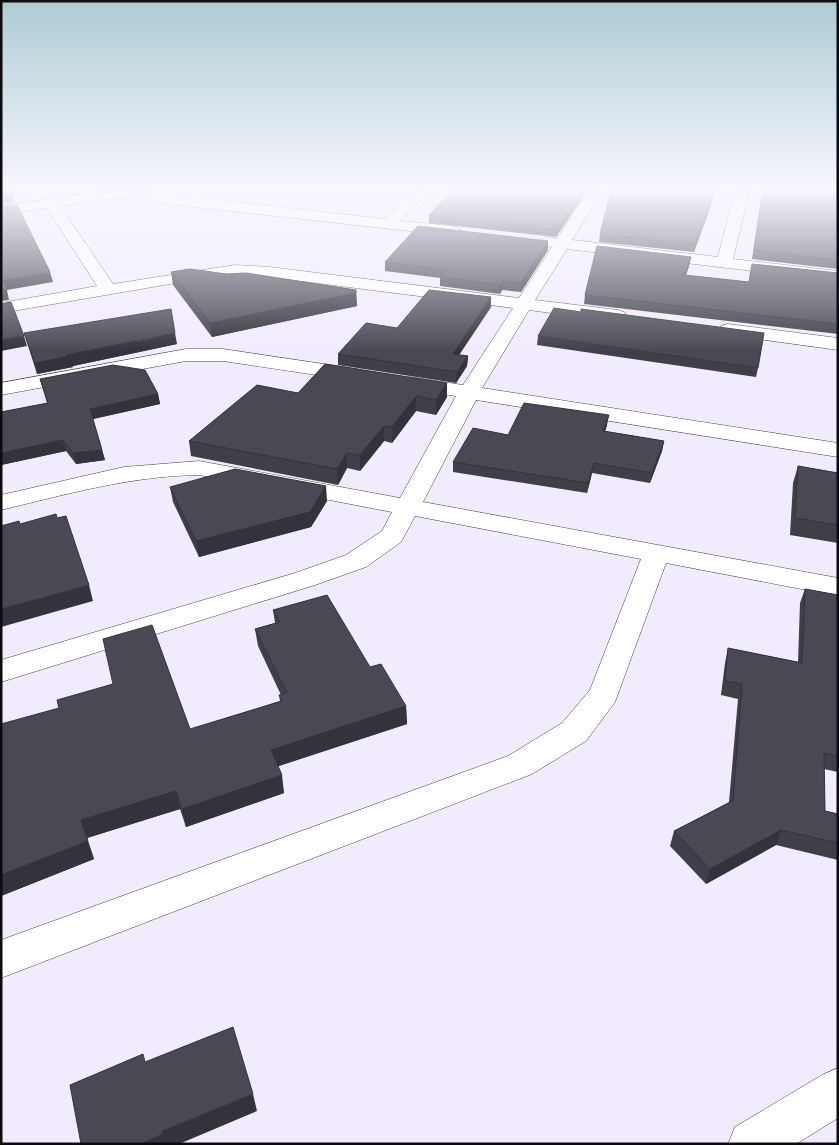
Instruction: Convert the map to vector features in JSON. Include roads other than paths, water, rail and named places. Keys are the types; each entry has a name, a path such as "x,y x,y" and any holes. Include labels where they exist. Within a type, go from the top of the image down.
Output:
{"street":[{"path":"78,244 108,290"},
{"path":"1,671 305,580 356,561 392,536 469,392 564,244"},
{"path":"567,244 838,276"},
{"path":"724,264 729,244"},
{"path":"1,308 199,274 244,270 633,318"},
{"path":"711,328 838,344"},
{"path":"1,390 186,355 223,355 838,450"},
{"path":"1,503 135,472 169,467 199,468 838,587"},
{"path":"1,959 520,765 574,732 604,694 657,552"},
{"path":"752,1144 838,1091"}]}
